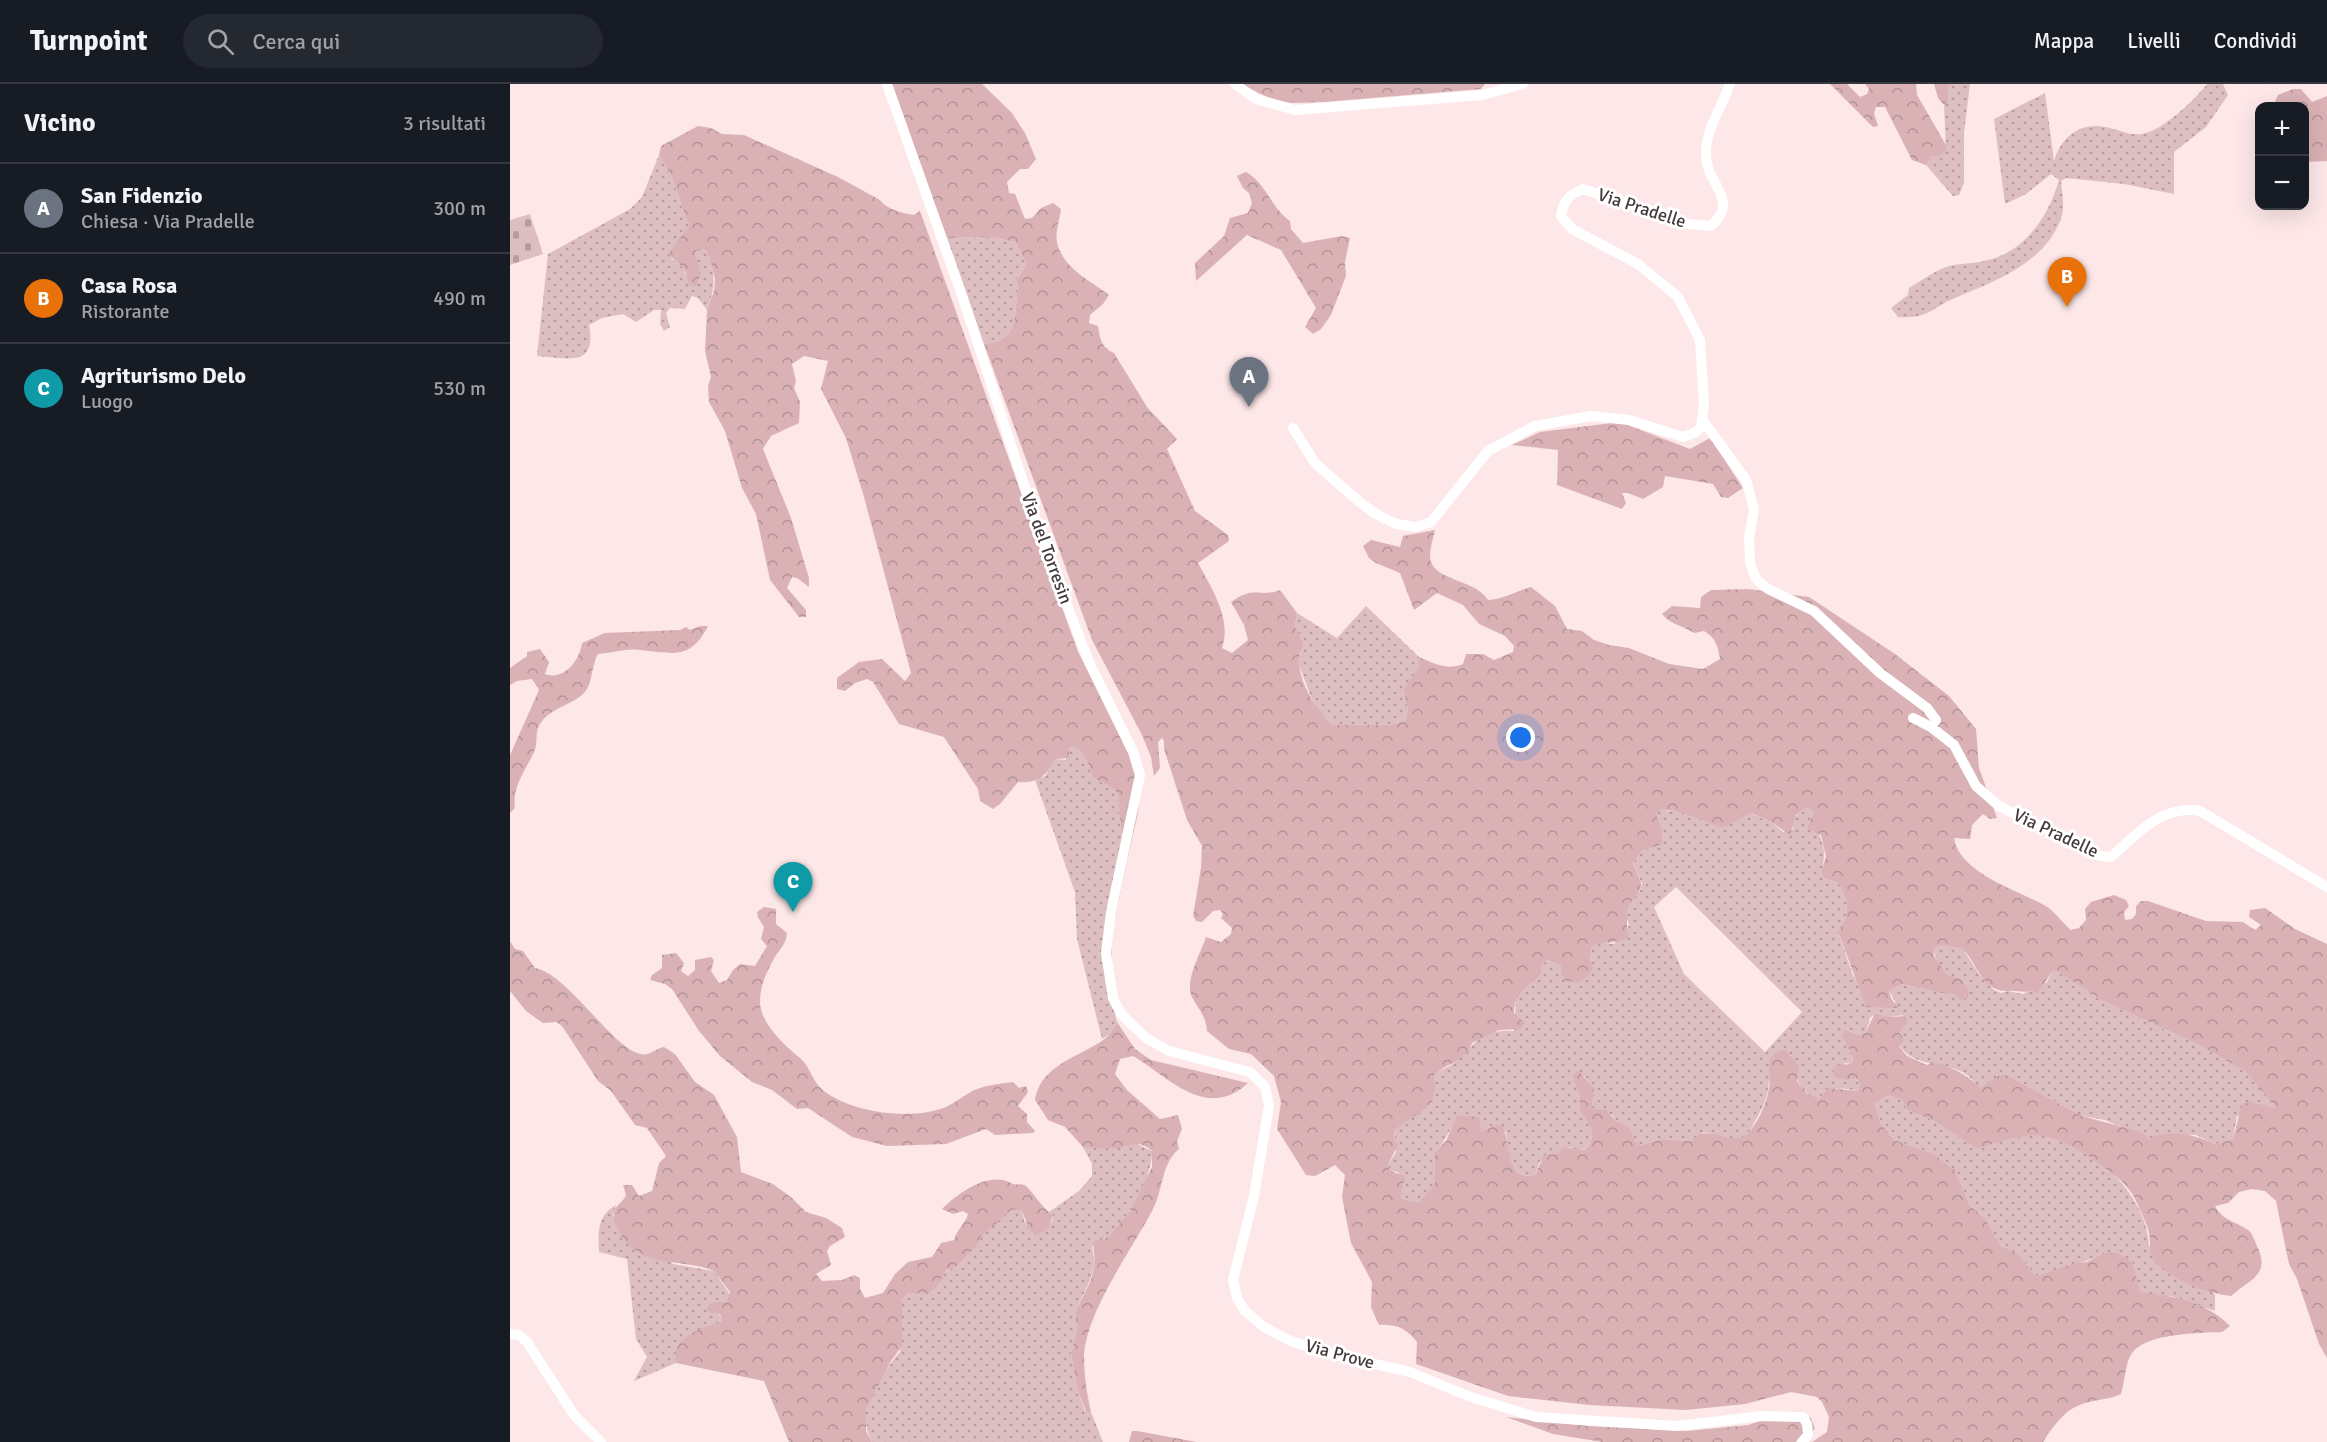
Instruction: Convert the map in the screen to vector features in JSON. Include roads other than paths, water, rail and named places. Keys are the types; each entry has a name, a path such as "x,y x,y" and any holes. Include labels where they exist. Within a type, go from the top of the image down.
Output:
{"street":[{"name":"Via del Torresin","path":"887,84 964,302 1043,543 1089,662 1133,752 1140,775 1111,912 1106,953 1113,998 1121,1014"},
{"path":"1235,84 1256,99 1295,110 1482,95 1522,84"},
{"name":"Via Pradelle","path":"1730,84 1711,127 1706,154 1709,169 1725,204 1722,216 1711,226 1690,224 1583,189 1572,194 1563,203 1561,216 1572,229 1638,264 1678,297 1700,340 1704,405 1702,419 1746,480 1754,509 1749,538 1750,563 1756,579 1768,589 1814,611 1880,673 1927,708 1936,720 1931,727"},
{"path":"1293,428 1315,463 1356,499 1374,513 1396,524 1416,527 1431,522 1488,451 1535,426 1591,416 1611,417 1683,437 1696,432 1701,427 1702,419"},
{"name":"Via Pradelle","path":"1913,718 1931,727 1954,745 1976,786 1999,806 2100,856 2111,857 2125,841 2146,825 2173,811 2190,809 2200,811 2264,847 2327,887"},
{"name":"Via Prove","path":"1121,1014 1146,1038 1169,1051 1250,1072 1265,1087 1269,1105 1254,1196 1233,1280 1237,1298 1245,1311 1264,1327 1291,1341 1330,1354 1410,1372 1468,1396 1536,1417 1677,1426 1785,1416 1803,1417 1807,1424 1808,1435 1802,1442"},
{"path":"510,1334 519,1335 527,1342 574,1415 601,1442"}],"place":[{"name":"Casa Rosa","path":"2067,307"},
{"name":"San Fidenzio","path":"1249,407"},
{"name":"Agriturismo Delo","path":"793,912"}]}
